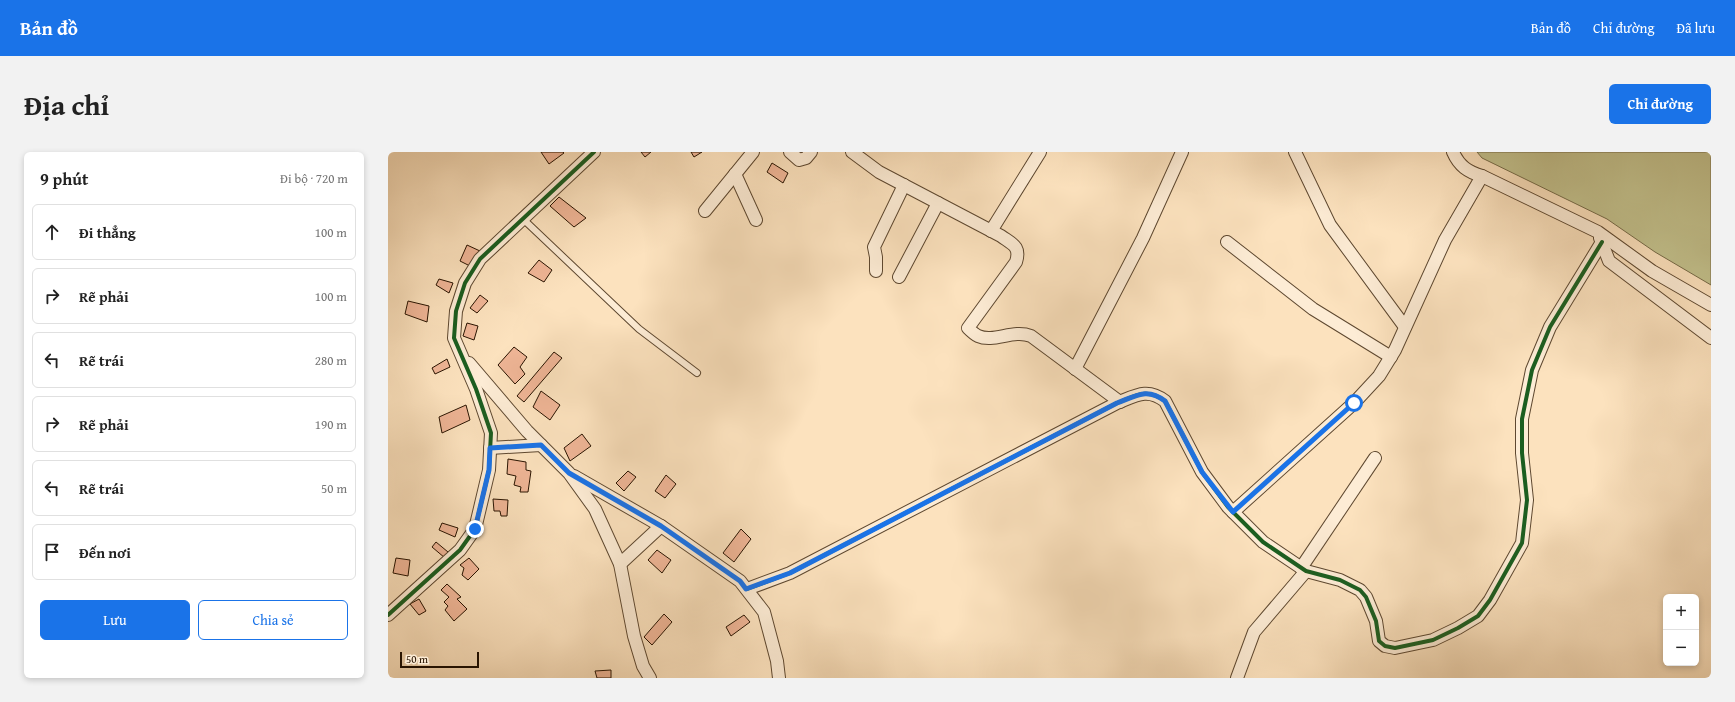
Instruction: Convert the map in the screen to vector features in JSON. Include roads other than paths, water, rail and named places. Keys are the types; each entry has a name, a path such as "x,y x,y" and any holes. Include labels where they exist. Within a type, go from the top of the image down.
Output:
{"street":[{"path":"388,615 460,550 475,529 489,470 491,433 476,388 454,338 456,311 465,283 480,259 594,152"},
{"path":"705,211 753,152"},
{"path":"790,152 799,160 806,158 811,152"},
{"path":"852,152 879,172 991,231 1016,247 1018,254 1016,262 968,328 977,336 985,338 1024,333 1031,336 1120,402"},
{"path":"991,231 1040,152"},
{"path":"1075,369 1143,238 1182,152"},
{"path":"1296,152 1330,225 1405,327"},
{"path":"1453,152 1457,161 1468,172 1482,176 1600,237 1652,271 1711,305"},
{"path":"735,174 756,220"},
{"path":"1233,512 1354,403 1380,376 1391,357 1445,240 1482,176"},
{"path":"876,271 874,246 904,185"},
{"path":"899,277 938,203"},
{"path":"1600,237 1609,261 1711,338"},
{"path":"746,589 790,573 1120,402 1145,393 1156,394 1165,401 1202,472 1233,512 1263,542 1303,570 1340,580 1360,590 1366,597 1376,621 1379,641 1385,646 1395,648 1433,640 1478,616 1490,600 1522,543 1527,500 1522,454 1522,419 1532,370 1550,327 1600,237"},
{"path":"1227,242 1313,309 1391,357"},
{"path":"460,353 541,445 569,473 595,509 620,564 634,636 643,666 650,678"},
{"path":"490,448 541,445"},
{"path":"1237,678 1254,632 1303,570 1375,458"},
{"path":"569,473 661,526 740,581 764,612 777,661 779,678"},
{"path":"620,564 661,526"}],"lane":[{"path":"523,219 639,329 696,373"}]}
